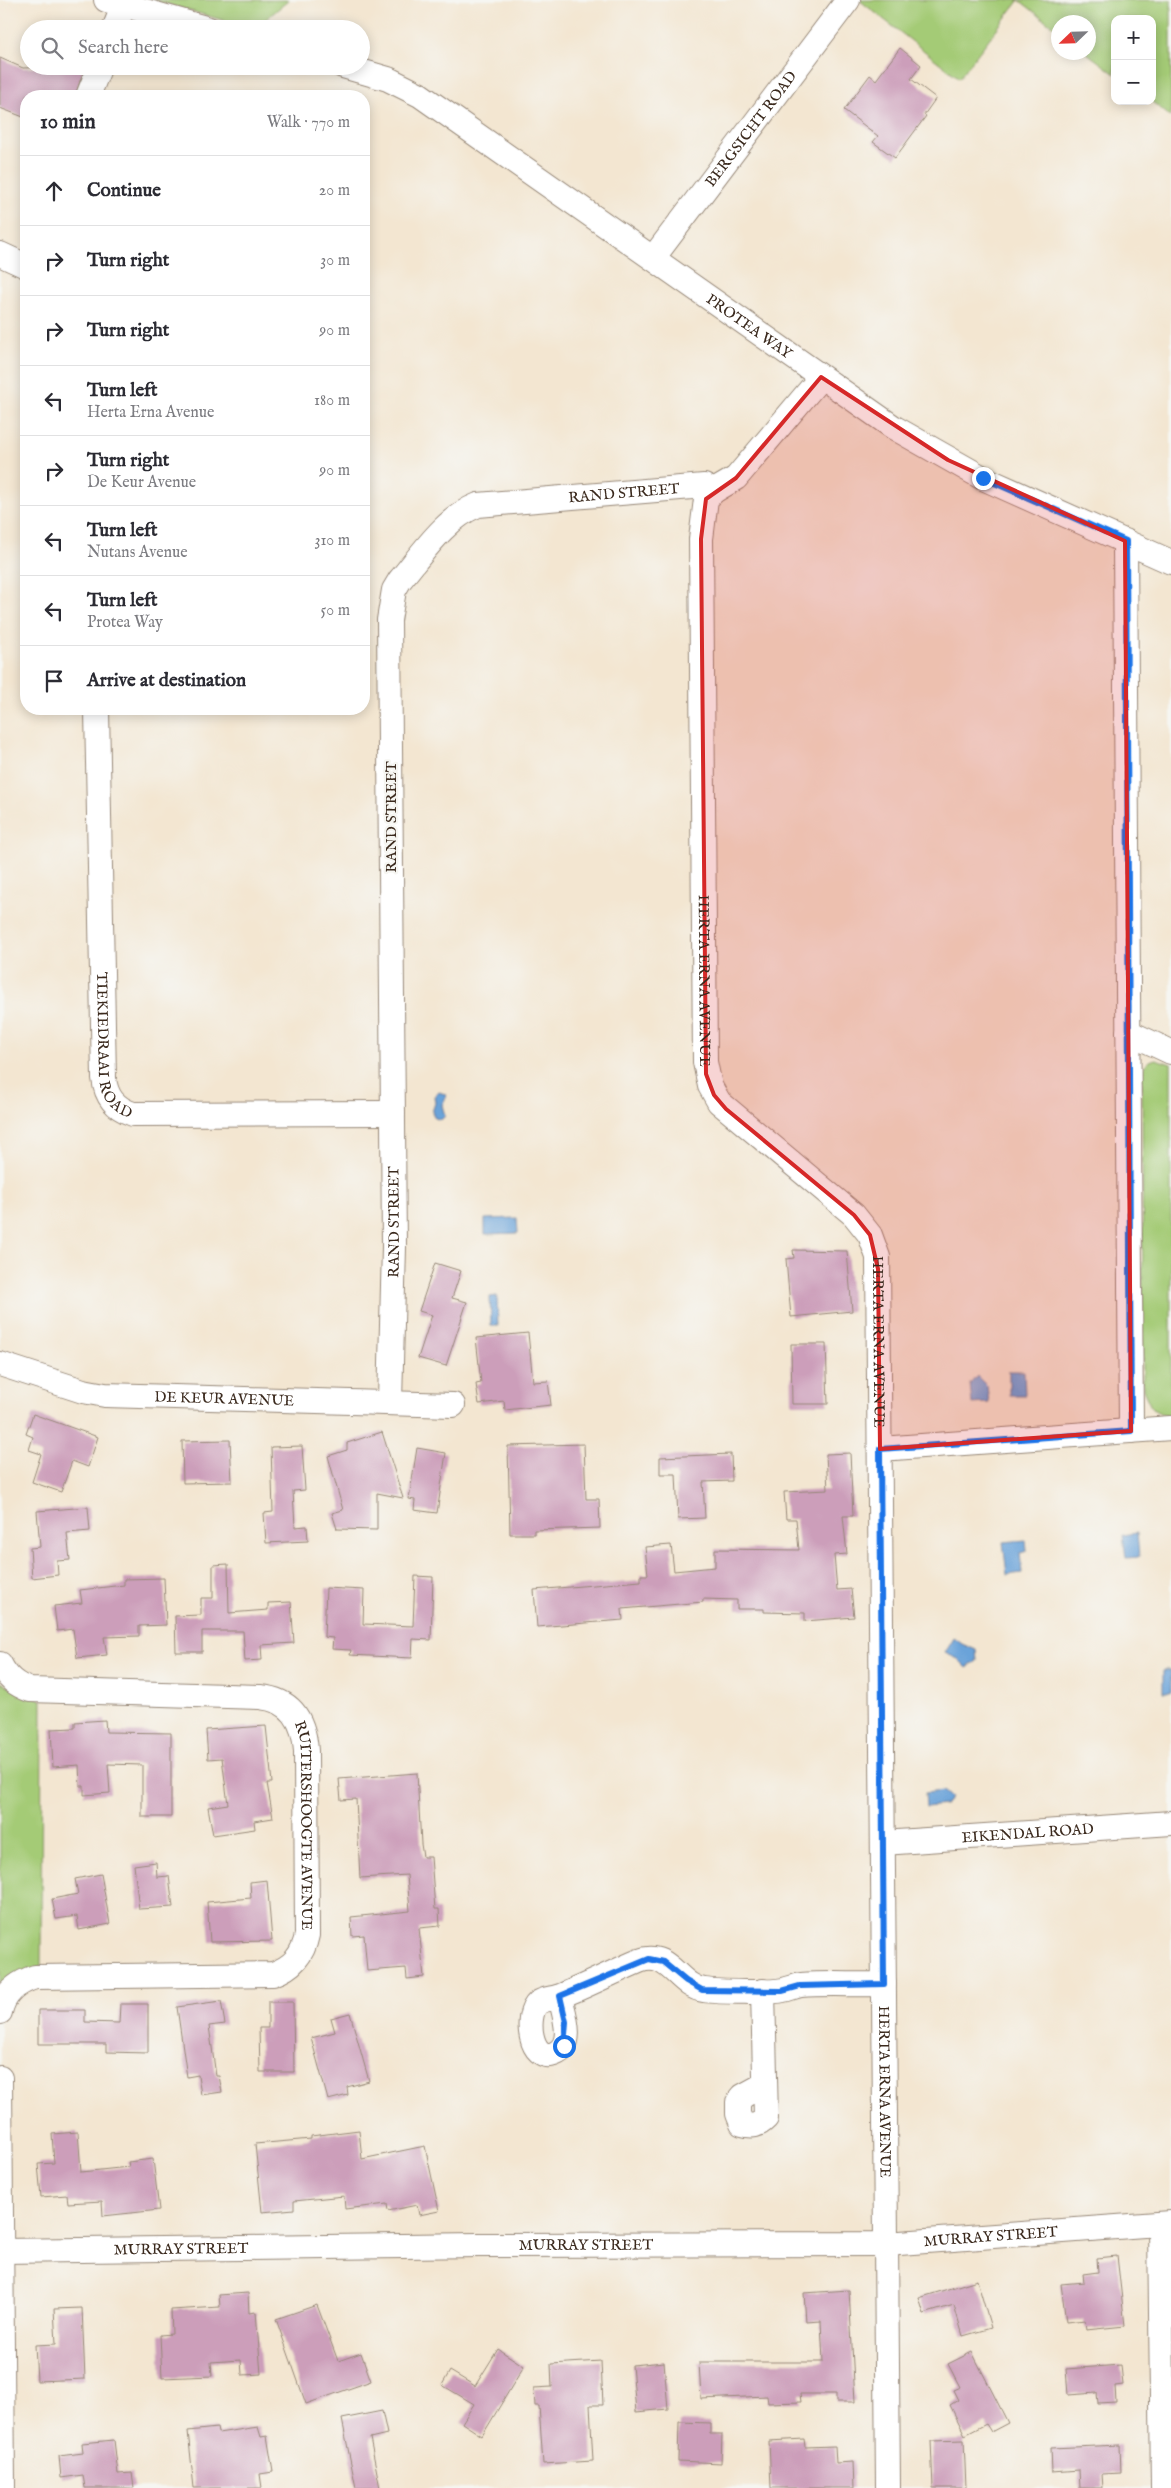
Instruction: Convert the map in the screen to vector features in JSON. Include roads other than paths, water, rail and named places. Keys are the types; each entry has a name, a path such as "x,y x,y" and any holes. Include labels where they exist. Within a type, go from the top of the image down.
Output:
{"street":[{"name":"BERGSICHT ROAD","path":"653,258 848,0"},
{"path":"114,20 115,2 178,20"},
{"name":"PROTEA WAY","path":"370,74 388,79 420,95 892,427 948,460 1009,490 1171,562"},
{"path":"90,90 96,75"},
{"path":"0,254 20,263"},
{"path":"714,490 736,478 821,377"},
{"name":"RAND STREET","path":"390,1402 394,1247 389,620 394,590 400,580 449,525 466,510 478,505 704,486 714,490"},
{"name":"HERTA ERNA AVENUE","path":"714,490 706,499 701,539 706,1074 719,1102 854,1215 870,1235 878,1258 888,2488"},
{"path":"1126,541 1131,1431"},
{"name":"TIEKIEDRAAI ROAD","path":"96,715 104,1078 109,1097 114,1104 133,1114 393,1113"},
{"path":"1128,1032 1171,1052"},
{"name":"DE KEUR AVENUE","path":"0,1364 83,1391 104,1395 453,1405"},
{"path":"880,1449 1171,1428"},
{"name":"RUITERSHOOGTE AVENUE","path":"0,1664 9,1678 30,1690 260,1697 269,1698 286,1705 299,1718 305,1736 307,1886 305,1943 297,1959 282,1971 264,1975 35,1977 18,1984 11,1990 0,2012"},
{"name":"EIKENDAL ROAD","path":"883,1843 1171,1823"},
{"path":"560,1996 649,1959 663,1962 686,1981 702,1990 773,1991 800,1986 826,1991 884,1993"},
{"path":"765,2084 773,1991"},
{"path":"0,2078 3,2488"},
{"path":"1163,2488 1166,2224"},
{"name":"MURRAY STREET","path":"1,2251 479,2245 886,2244 1166,2224"}],"water":[{"path":"439,1092 445,1094 446,1097 442,1105 445,1116 441,1120 435,1118 432,1112 435,1103 434,1096"},
{"path":"517,1218 518,1233 485,1234 485,1219"},
{"path":"497,1296 498,1326 491,1326 490,1297"},
{"path":"1009,1371 1024,1371 1025,1395 1009,1395"},
{"path":"977,1376 987,1386 989,1403 972,1404 970,1384"},
{"path":"1137,1533 1139,1557 1126,1558 1123,1535"},
{"path":"1026,1540 1027,1551 1020,1553 1022,1573 1007,1575 1003,1542"},
{"path":"954,1638 976,1650 977,1661 967,1668 958,1659 945,1653"},
{"path":"1163,1670 1171,1670 1171,1692 1163,1692"},
{"path":"943,1791 951,1798 945,1805 926,1807 925,1793"}]}
